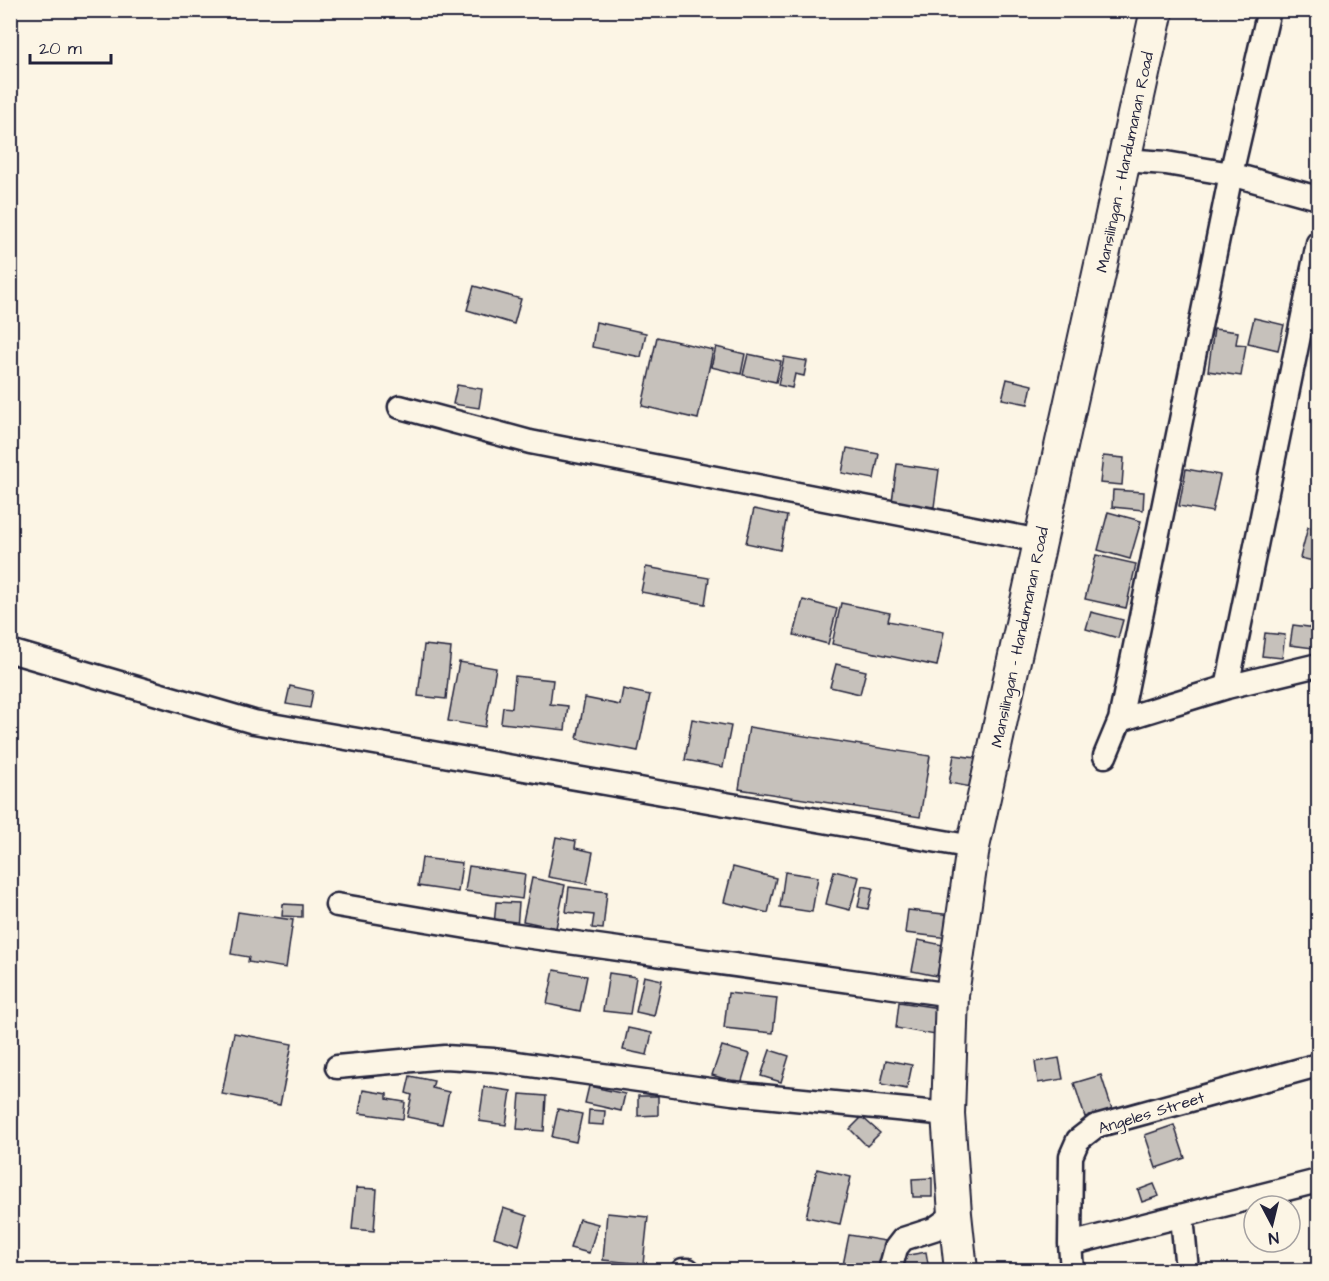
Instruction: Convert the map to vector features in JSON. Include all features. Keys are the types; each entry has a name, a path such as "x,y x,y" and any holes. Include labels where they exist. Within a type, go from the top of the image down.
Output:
{"street":[{"name":"Mansilingan - Handumanan Road","path":"961,1270 948,1114 952,995 973,847 1157,10"},
{"path":"1105,756 1120,720 1231,174 1269,10"},
{"path":"1124,160 1166,163 1231,174 1318,198"},
{"path":"1227,687 1318,243"},
{"path":"400,407 530,442 1040,541"},
{"path":"10,651 254,722 973,847"},
{"path":"1120,720 1227,687 1318,665"},
{"path":"337,905 503,933 952,995"},
{"path":"337,1067 445,1057 494,1060 732,1093 948,1114"},
{"name":"Angeles Street","path":"1072,1270 1071,1156 1078,1140 1096,1126 1318,1065"},
{"path":"1070,1244 1318,1181"},
{"path":"890,1270 896,1248 903,1239 934,1229 955,1214"},
{"path":"1182,1216 1187,1270"},
{"path":"683,1270 688,1270"}],"building":[{"path":"474,286 521,299 514,324 467,310"},
{"path":"1254,318 1284,325 1278,350 1248,343"},
{"path":"596,322 646,333 641,357 592,347"},
{"path":"1214,329 1238,332 1236,344 1246,345 1241,376 1208,371"},
{"path":"657,337 713,350 698,419 642,406"},
{"path":"716,347 745,354 741,374 711,367"},
{"path":"748,354 781,361 776,382 743,375"},
{"path":"784,357 807,361 804,376 795,374 792,388 778,385"},
{"path":"1007,379 1032,385 1028,404 1002,399"},
{"path":"457,385 482,389 479,408 453,404"},
{"path":"847,448 879,454 874,479 842,473"},
{"path":"1103,456 1124,458 1122,485 1100,483"},
{"path":"897,464 939,470 934,507 892,502"},
{"path":"1186,469 1220,475 1212,512 1179,506"},
{"path":"1113,490 1144,492 1143,510 1112,507"},
{"path":"754,509 787,516 780,550 746,543"},
{"path":"1108,512 1141,521 1130,559 1098,550"},
{"path":"1308,527 1318,529 1318,562 1300,558"},
{"path":"1096,555 1136,564 1126,608 1085,599"},
{"path":"646,567 709,578 705,604 641,592"},
{"path":"803,600 837,609 828,644 794,635"},
{"path":"841,603 890,613 888,621 944,632 937,666 832,644"},
{"path":"1091,612 1123,620 1118,638 1086,629"},
{"path":"1293,625 1316,628 1313,648 1290,645"},
{"path":"1265,633 1285,635 1282,658 1262,656"},
{"path":"424,645 451,648 446,699 418,696"},
{"path":"459,662 496,668 485,727 448,721"},
{"path":"836,664 866,671 860,694 830,687"},
{"path":"515,676 553,680 550,704 568,706 565,730 501,723 503,707 512,708"},
{"path":"290,686 313,691 310,708 286,704"},
{"path":"623,689 650,695 638,751 577,739 585,698 620,705"},
{"path":"692,719 731,726 723,767 685,760"},
{"path":"749,727 930,756 920,817 739,789"},
{"path":"954,755 976,758 971,787 949,783"},
{"path":"556,837 576,841 575,848 593,852 587,884 548,877"},
{"path":"422,858 462,863 458,892 418,886"},
{"path":"469,866 525,874 522,899 465,891"},
{"path":"733,867 776,878 768,913 724,902"},
{"path":"834,871 859,877 850,910 826,904"},
{"path":"785,872 818,877 812,912 780,907"},
{"path":"532,878 565,885 556,928 523,921"},
{"path":"862,886 873,888 868,909 858,907"},
{"path":"569,887 607,892 603,929 592,928 594,915 566,912"},
{"path":"496,902 519,903 517,928 494,926"},
{"path":"283,904 302,905 302,917 282,916"},
{"path":"908,910 952,915 949,938 905,933"},
{"path":"238,912 293,920 286,968 248,962 249,957 231,954"},
{"path":"918,940 943,945 937,976 912,971"},
{"path":"554,970 587,976 580,1011 547,1004"},
{"path":"609,973 636,977 630,1014 603,1011"},
{"path":"644,976 662,980 654,1016 636,1012"},
{"path":"728,993 777,998 773,1033 724,1028"},
{"path":"899,1002 939,1008 935,1035 896,1028"},
{"path":"628,1028 652,1033 647,1055 623,1050"},
{"path":"234,1033 292,1044 280,1105 222,1094"},
{"path":"722,1046 750,1054 741,1084 712,1075"},
{"path":"770,1050 789,1056 781,1082 761,1076"},
{"path":"1059,1058 1063,1079 1038,1083 1035,1062"},
{"path":"886,1060 912,1065 907,1089 881,1084"},
{"path":"1101,1075 1112,1109 1085,1117 1074,1083"},
{"path":"410,1076 434,1081 432,1088 449,1092 442,1124 407,1117 412,1095 406,1093"},
{"path":"589,1086 625,1094 621,1111 585,1103"},
{"path":"484,1087 511,1091 506,1125 479,1121"},
{"path":"363,1090 387,1094 387,1099 405,1102 403,1119 359,1113"},
{"path":"520,1094 546,1096 544,1131 517,1129"},
{"path":"638,1096 658,1096 658,1115 638,1116"},
{"path":"558,1109 582,1114 576,1142 552,1137"},
{"path":"589,1110 605,1111 604,1125 588,1124"},
{"path":"862,1117 880,1133 867,1146 850,1129"},
{"path":"1174,1125 1185,1158 1156,1168 1145,1135"},
{"path":"817,1169 851,1177 840,1224 806,1217"},
{"path":"932,1178 932,1197 913,1197 912,1179"},
{"path":"1154,1184 1159,1196 1142,1202 1138,1190"},
{"path":"356,1188 377,1189 374,1231 352,1229"},
{"path":"503,1208 527,1216 519,1245 494,1237"},
{"path":"607,1213 648,1217 643,1264 603,1260"},
{"path":"579,1219 598,1224 589,1253 570,1248"},
{"path":"849,1235 886,1241 881,1270 842,1270"},
{"path":"926,1252 929,1270 900,1270 903,1256"}]}
